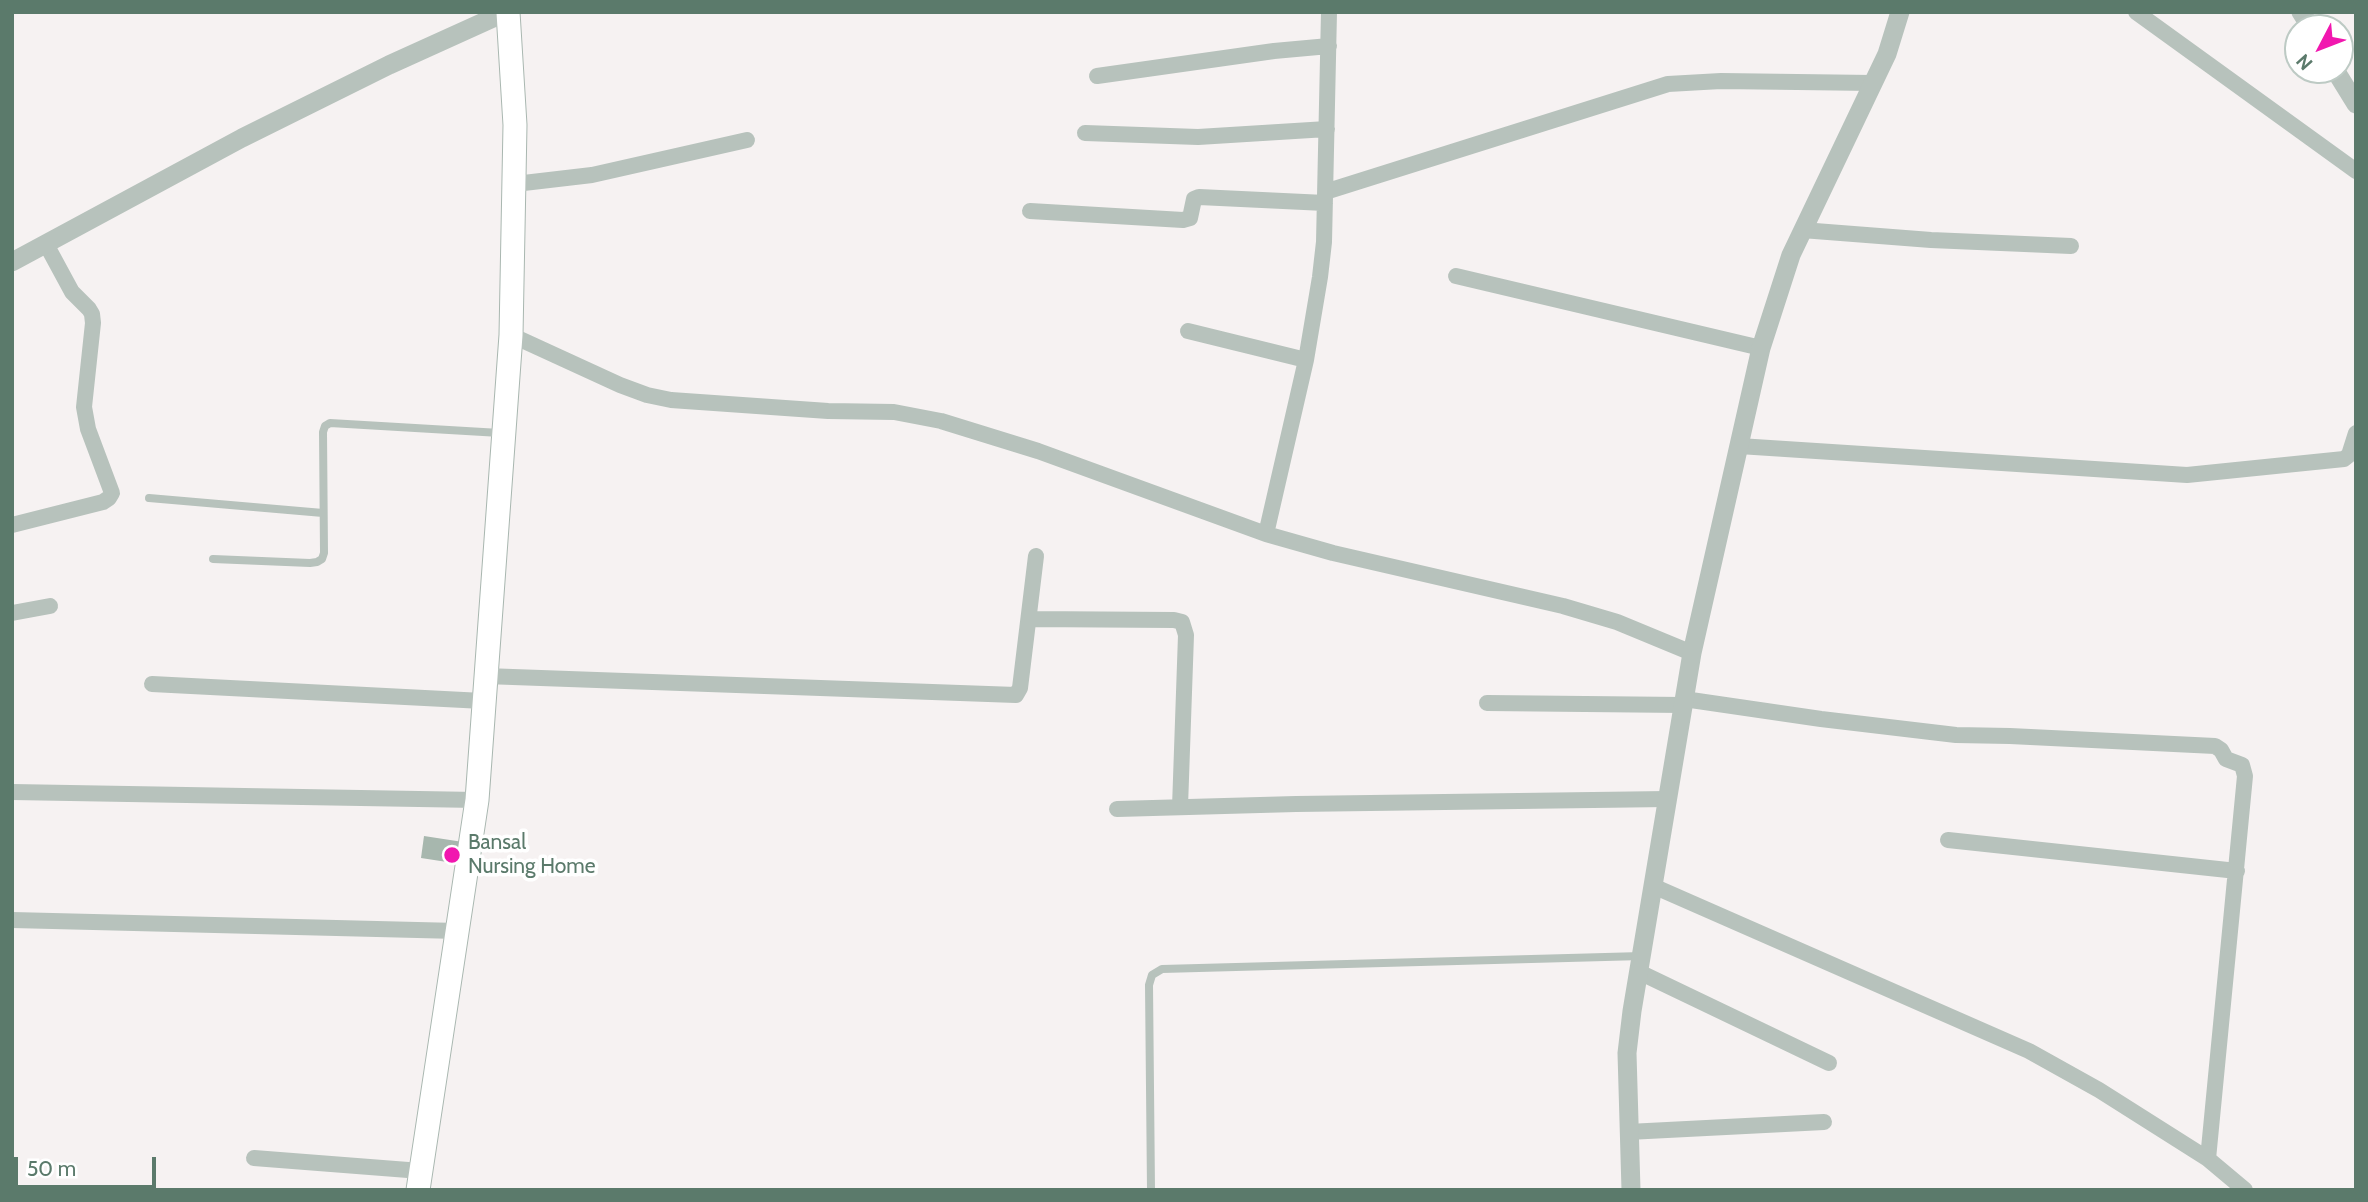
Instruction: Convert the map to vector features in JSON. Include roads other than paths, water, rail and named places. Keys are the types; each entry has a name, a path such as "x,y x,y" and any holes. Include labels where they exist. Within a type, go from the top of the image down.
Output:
{"main road":[{"path":"420,1180 477,800 511,335 516,124 507,12"}],"street":[{"path":"12,262 242,138 389,65 507,12"},
{"path":"1265,534 1306,360 1320,277 1324,242 1329,12"},
{"path":"1631,1190 1627,1053 1640,964 1692,653 1761,348 1791,255 1887,54 1900,12"},
{"path":"2136,12 2356,171"},
{"path":"1097,76 1329,46"},
{"path":"1030,211 1183,220 1190,218 1196,197 1325,197 1668,84 1721,81 1873,83"},
{"path":"2344,84 2356,104"},
{"path":"1086,133 1198,138 1327,129"},
{"path":"515,184 592,175 747,140"},
{"path":"1802,230 1931,240 2071,246"},
{"path":"12,524 103,502 112,493 88,429 84,407 92,314 72,292 46,244"},
{"path":"1456,276 1761,348"},
{"path":"1188,331 1306,360"},
{"path":"511,335 620,385 671,400 828,411 894,412 941,421 1038,451 1265,534 1333,553 1563,606 1617,622 1692,653"},
{"path":"1739,446 2187,475 2344,459 2348,456 2356,433"},
{"path":"485,676 1016,695 1020,688 1036,556"},
{"path":"12,613 50,606"},
{"path":"1029,619 1182,622 1186,635 1180,807"},
{"path":"152,684 483,701"},
{"path":"1487,703 1684,702 1956,735 2215,746 2227,759 2242,765 2245,772 2208,1159"},
{"path":"12,792 477,800"},
{"path":"1117,809 1667,799"},
{"path":"1948,840 2236,871"},
{"path":"1653,886 2029,1051 2099,1090 2208,1159 2245,1190"},
{"path":"12,920 458,931"},
{"path":"1640,964 1829,1063"},
{"path":"1628,1132 1824,1122"},
{"path":"254,1158 420,1180"}],"lane":[{"path":"213,559 317,562 322,559 323,432 325,426 330,423 503,433"},
{"path":"149,498 323,513"},
{"path":"1152,1190 1149,985 1152,975 1162,969 1640,964"}],"place":[{"name":"Bansal Nursing Home","path":"452,855"}]}
